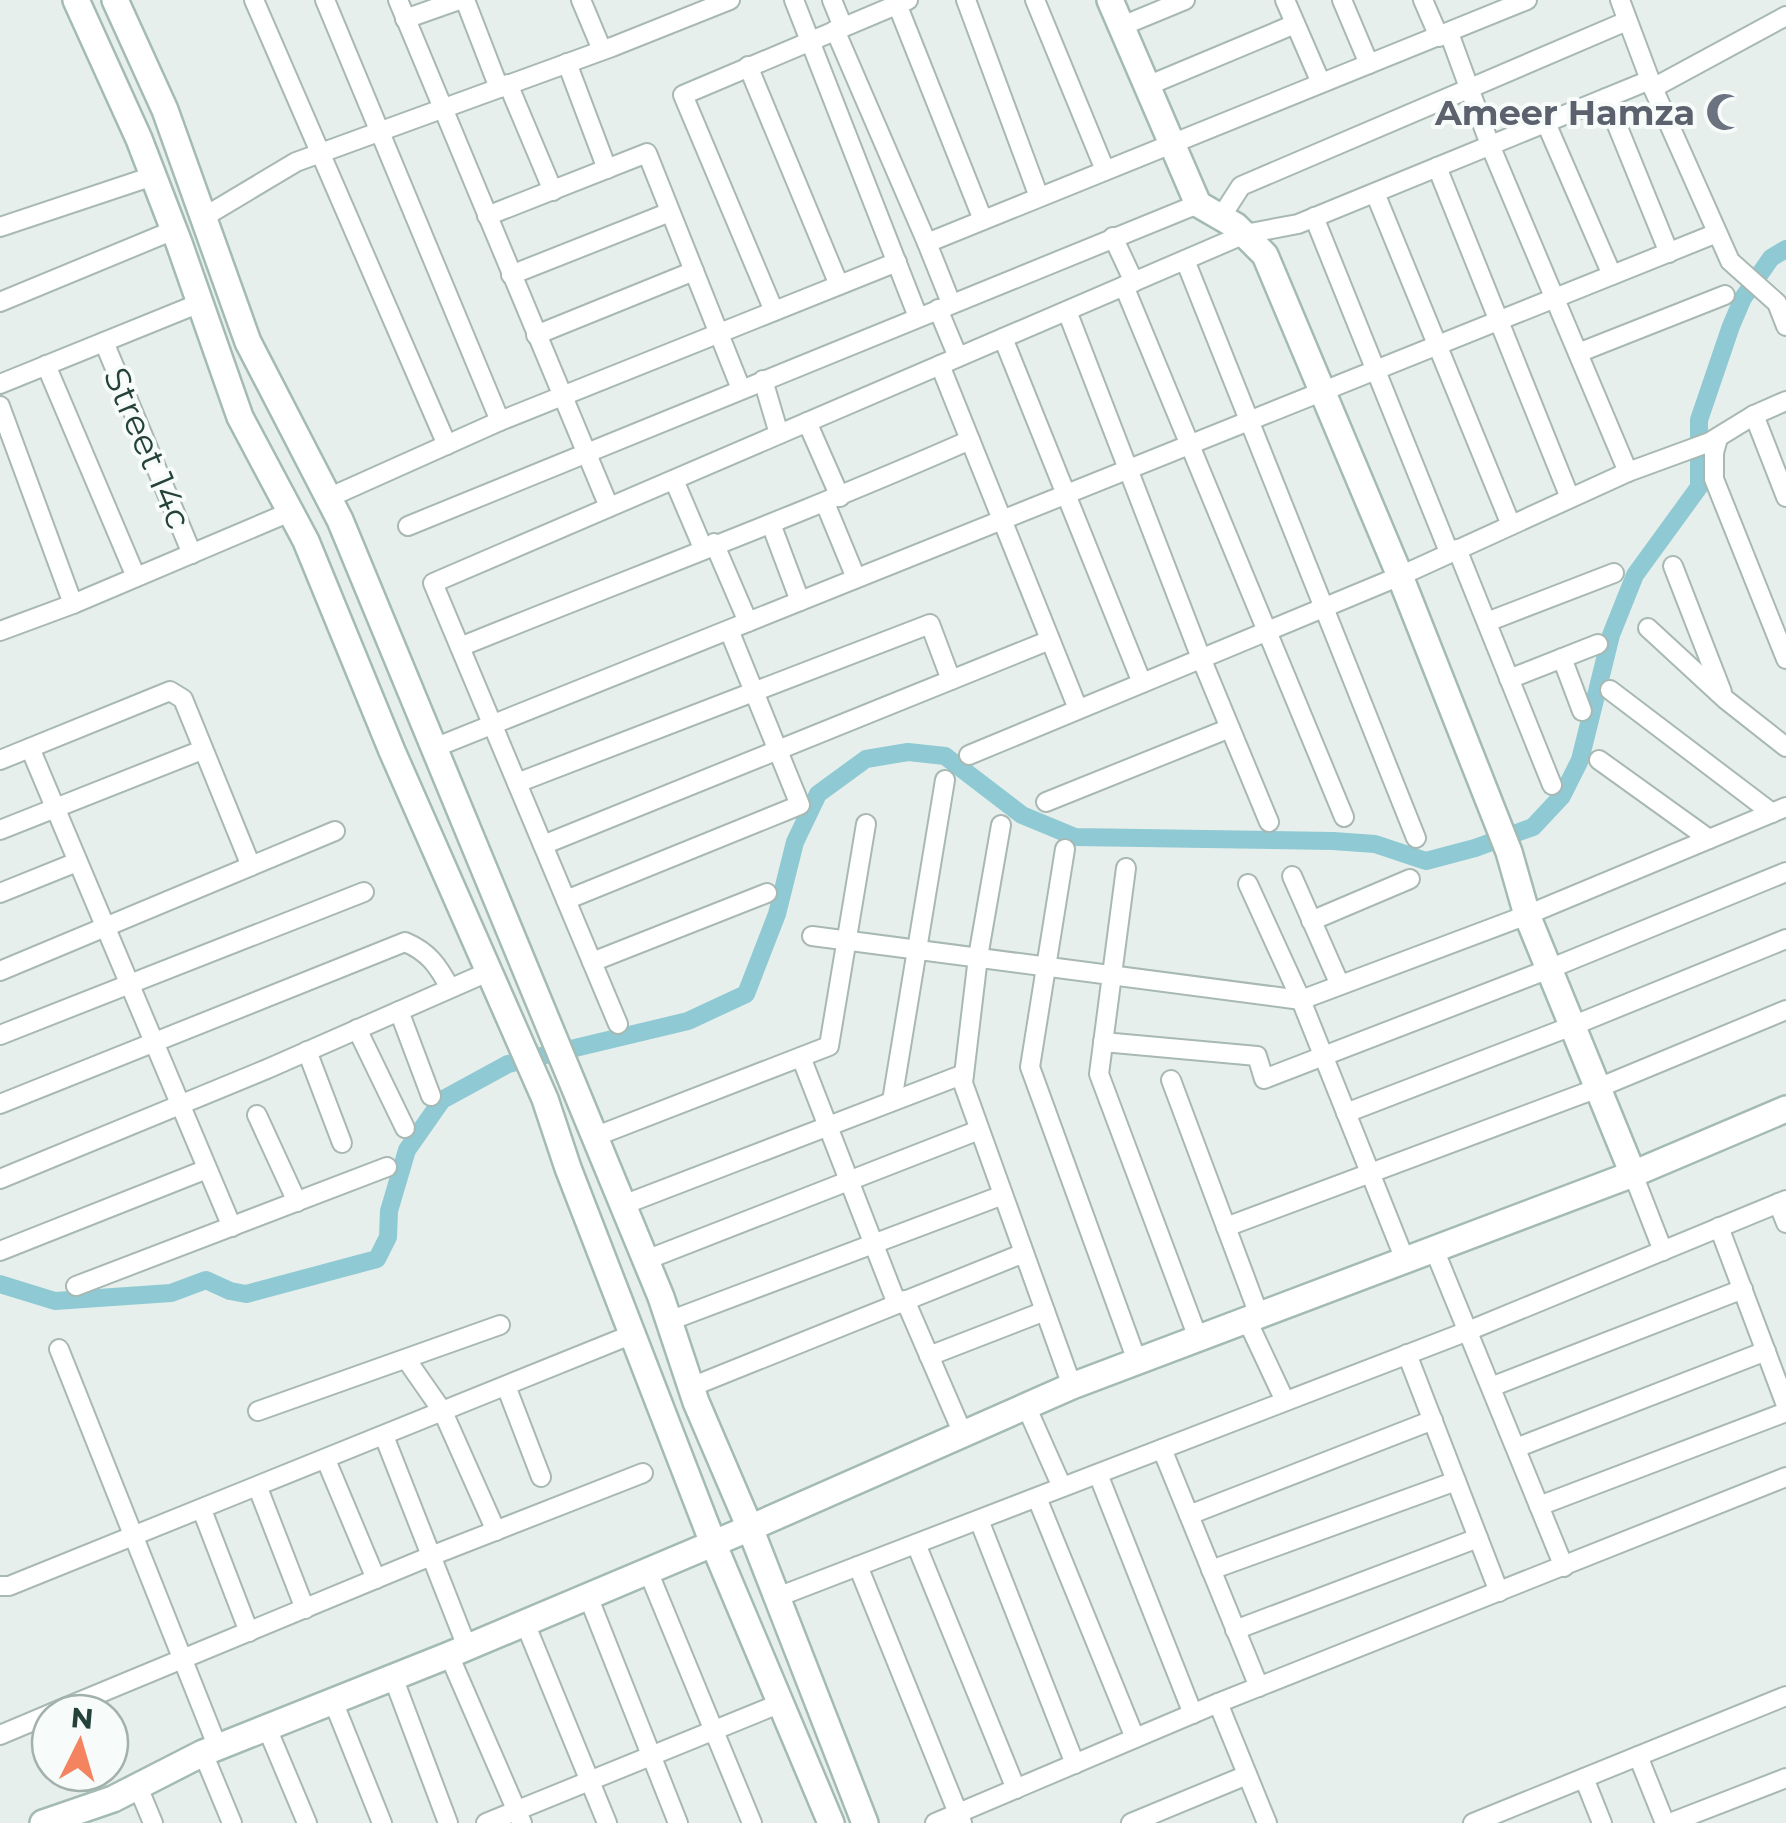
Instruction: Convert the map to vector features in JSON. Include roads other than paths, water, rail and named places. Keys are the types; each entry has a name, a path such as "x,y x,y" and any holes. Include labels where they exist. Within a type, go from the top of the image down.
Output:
{"main road":[{"path":"76,0 153,176 240,417 306,542 546,1100 568,1168 713,1544 831,1823"},
{"path":"115,0 164,110 248,342 340,520 646,1260 691,1387 865,1823"},
{"path":"1110,0 1172,144 1210,210 1265,255 1400,576 1497,822 1527,914 1633,1174"},
{"path":"59,1820 114,1799 210,1751 713,1544 1072,1386 1633,1174 1786,1110"}],"street":[{"path":"254,0 447,444"},
{"path":"325,0 500,421"},
{"path":"398,0 609,507"},
{"path":"406,20 462,0 553,191"},
{"path":"580,0 602,50"},
{"path":"204,217 296,162 730,0"},
{"path":"794,0 918,316"},
{"path":"832,0 839,28 927,243 945,306 949,361 970,440 1078,709"},
{"path":"966,0 1039,197"},
{"path":"1036,0 1105,170"},
{"path":"1122,26 1185,0"},
{"path":"1285,0 1321,83"},
{"path":"1342,0 1369,64"},
{"path":"1423,0 1469,88 1578,353 1636,469"},
{"path":"927,243 1444,35 1501,5 1528,0"},
{"path":"1620,0 1651,84 1730,262 1778,304 1786,326"},
{"path":"774,311 683,95 748,66 902,2 983,220"},
{"path":"618,1024 433,583 1244,234 1298,224 1606,98 1651,84 1786,16"},
{"path":"408,526 1114,237 1210,210 1241,186 1628,21"},
{"path":"1147,86 1295,24"},
{"path":"567,63 607,169"},
{"path":"748,66 839,285"},
{"path":"1606,98 1669,252"},
{"path":"1546,123 1612,275"},
{"path":"487,216 647,153 741,389"},
{"path":"1437,167 1570,498"},
{"path":"0,227 153,176"},
{"path":"1375,192 1510,524"},
{"path":"511,275 670,212"},
{"path":"1314,217 1376,370 1487,622 1552,785"},
{"path":"0,302 174,230"},
{"path":"434,748 1717,233"},
{"path":"1114,237 1190,444 1344,817"},
{"path":"1185,260 1416,838"},
{"path":"328,498 500,421 896,262"},
{"path":"536,335 694,271"},
{"path":"1578,353 1725,294"},
{"path":"0,384 200,303"},
{"path":"1066,311 1201,658 1270,822"},
{"path":"1003,338 1142,682"},
{"name":"Street 14c","path":"104,342 192,554"},
{"path":"46,365 136,577"},
{"path":"763,380 779,434"},
{"path":"969,754 1400,576 1636,469 1714,440 1786,401"},
{"path":"0,406 73,604"},
{"path":"1754,415 1786,496"},
{"path":"808,422 856,578"},
{"path":"460,647 832,500 970,440"},
{"path":"1714,440 1714,479 1786,659"},
{"path":"674,480 748,622"},
{"path":"0,630 73,604 290,512"},
{"path":"770,524 800,601"},
{"path":"1674,566 1725,699"},
{"path":"1487,622 1614,573"},
{"path":"517,782 930,624 951,680"},
{"path":"1648,628 1725,699 1786,747"},
{"path":"566,900 800,805 729,630"},
{"path":"542,844 1050,640"},
{"path":"1510,680 1598,644"},
{"path":"1562,658 1582,711"},
{"path":"1610,690 1779,810"},
{"path":"0,760 170,691 182,699 251,866"},
{"path":"1046,802 1230,728"},
{"path":"30,748 232,1227"},
{"path":"0,830 202,750"},
{"path":"1600,760 1708,839"},
{"path":"892,1102 945,780"},
{"path":"812,936 1300,1000 1527,914 1779,810"},
{"path":"594,1137 829,1046 866,824"},
{"path":"1001,825 978,958 963,1084 1072,1386"},
{"path":"0,972 335,831"},
{"path":"1065,849 1030,1067 1137,1362"},
{"path":"0,893 77,862"},
{"path":"1126,868 1099,1074 1198,1338"},
{"path":"1103,1042 1257,1056 1264,1080 1786,872"},
{"path":"1292,876 1340,985"},
{"path":"1312,920 1410,879"},
{"path":"1248,884 1300,1000 1405,1260"},
{"path":"0,1034 364,892"},
{"path":"592,962 767,893"},
{"path":"1346,1113 1786,939"},
{"path":"0,1104 405,942 436,962 450,988"},
{"path":"0,1179 488,972"},
{"path":"399,1010 431,1096"},
{"path":"1226,1226 1598,1088 1786,1010"},
{"path":"357,1029 405,1128"},
{"path":"307,1052 342,1143"},
{"path":"801,1057 874,1244 930,1356 963,1434"},
{"path":"622,1205 964,1074"},
{"path":"1171,1080 1226,1226 1284,1402"},
{"path":"257,1115 297,1202"},
{"path":"646,1260 980,1130"},
{"path":"76,1286 388,1166"},
{"path":"0,1251 207,1170"},
{"path":"1633,1174 1663,1251"},
{"path":"669,1320 1003,1195"},
{"path":"776,1598 1468,1331 1782,1202 1786,1223"},
{"path":"1539,1506 1786,1408 1720,1228"},
{"path":"1434,1248 1564,1567"},
{"path":"691,1387 1024,1252"},
{"path":"1491,1387 1742,1289"},
{"path":"930,1356 1045,1311"},
{"path":"258,1411 500,1325"},
{"path":"0,1586 10,1586 134,1538 633,1334"},
{"path":"59,1349 182,1659 232,1823"},
{"path":"1516,1448 1766,1351"},
{"path":"1408,1354 1500,1592"},
{"path":"406,1359 443,1412 496,1531"},
{"path":"506,1386 540,1477"},
{"path":"1026,1406 1062,1487"},
{"path":"1188,1515 1433,1420"},
{"path":"384,1436 431,1556 458,1651 519,1817"},
{"path":"1162,1449 1259,1687"},
{"path":"326,1460 376,1579"},
{"path":"100,1693 644,1473"},
{"path":"1098,1474 1194,1714"},
{"path":"935,1823 960,1818 1016,1789 1218,1703 1786,1477"},
{"path":"1211,1570 1456,1481"},
{"path":"258,1488 305,1608"},
{"path":"1036,1498 1135,1738"},
{"path":"202,1510 249,1632"},
{"path":"979,1520 1075,1764"},
{"path":"1236,1630 1478,1538"},
{"path":"916,1544 1016,1789"},
{"path":"858,1566 960,1818"},
{"path":"648,1571 752,1823"},
{"path":"588,1596 678,1823"},
{"path":"525,1623 607,1823"},
{"path":"394,1678 448,1823"},
{"path":"1473,1823 1786,1696"},
{"path":"334,1701 382,1823"},
{"path":"486,1823 519,1817 590,1781 781,1703"},
{"path":"1218,1703 1268,1823"},
{"path":"0,1734 30,1722"},
{"path":"267,1728 307,1823"},
{"path":"1638,1756 1667,1823 1786,1778"},
{"path":"1130,1823 1247,1775"},
{"path":"1584,1778 1602,1823"},
{"path":"138,1786 153,1823"}],"waterway":[{"path":"0,1284 55,1301 171,1293 206,1280 246,1294 377,1259 388,1237 389,1211 407,1150 442,1100 508,1064 688,1021 746,994 777,914 795,842 818,794 866,759 908,752 945,756 1022,815 1075,837 1333,841 1375,844 1426,861 1533,827 1562,796 1580,760 1611,635 1635,575 1699,487 1699,420 1743,298 1771,258 1786,249"}],"place":[{"name":"Ameer Hamza","path":"1725,112"}]}
